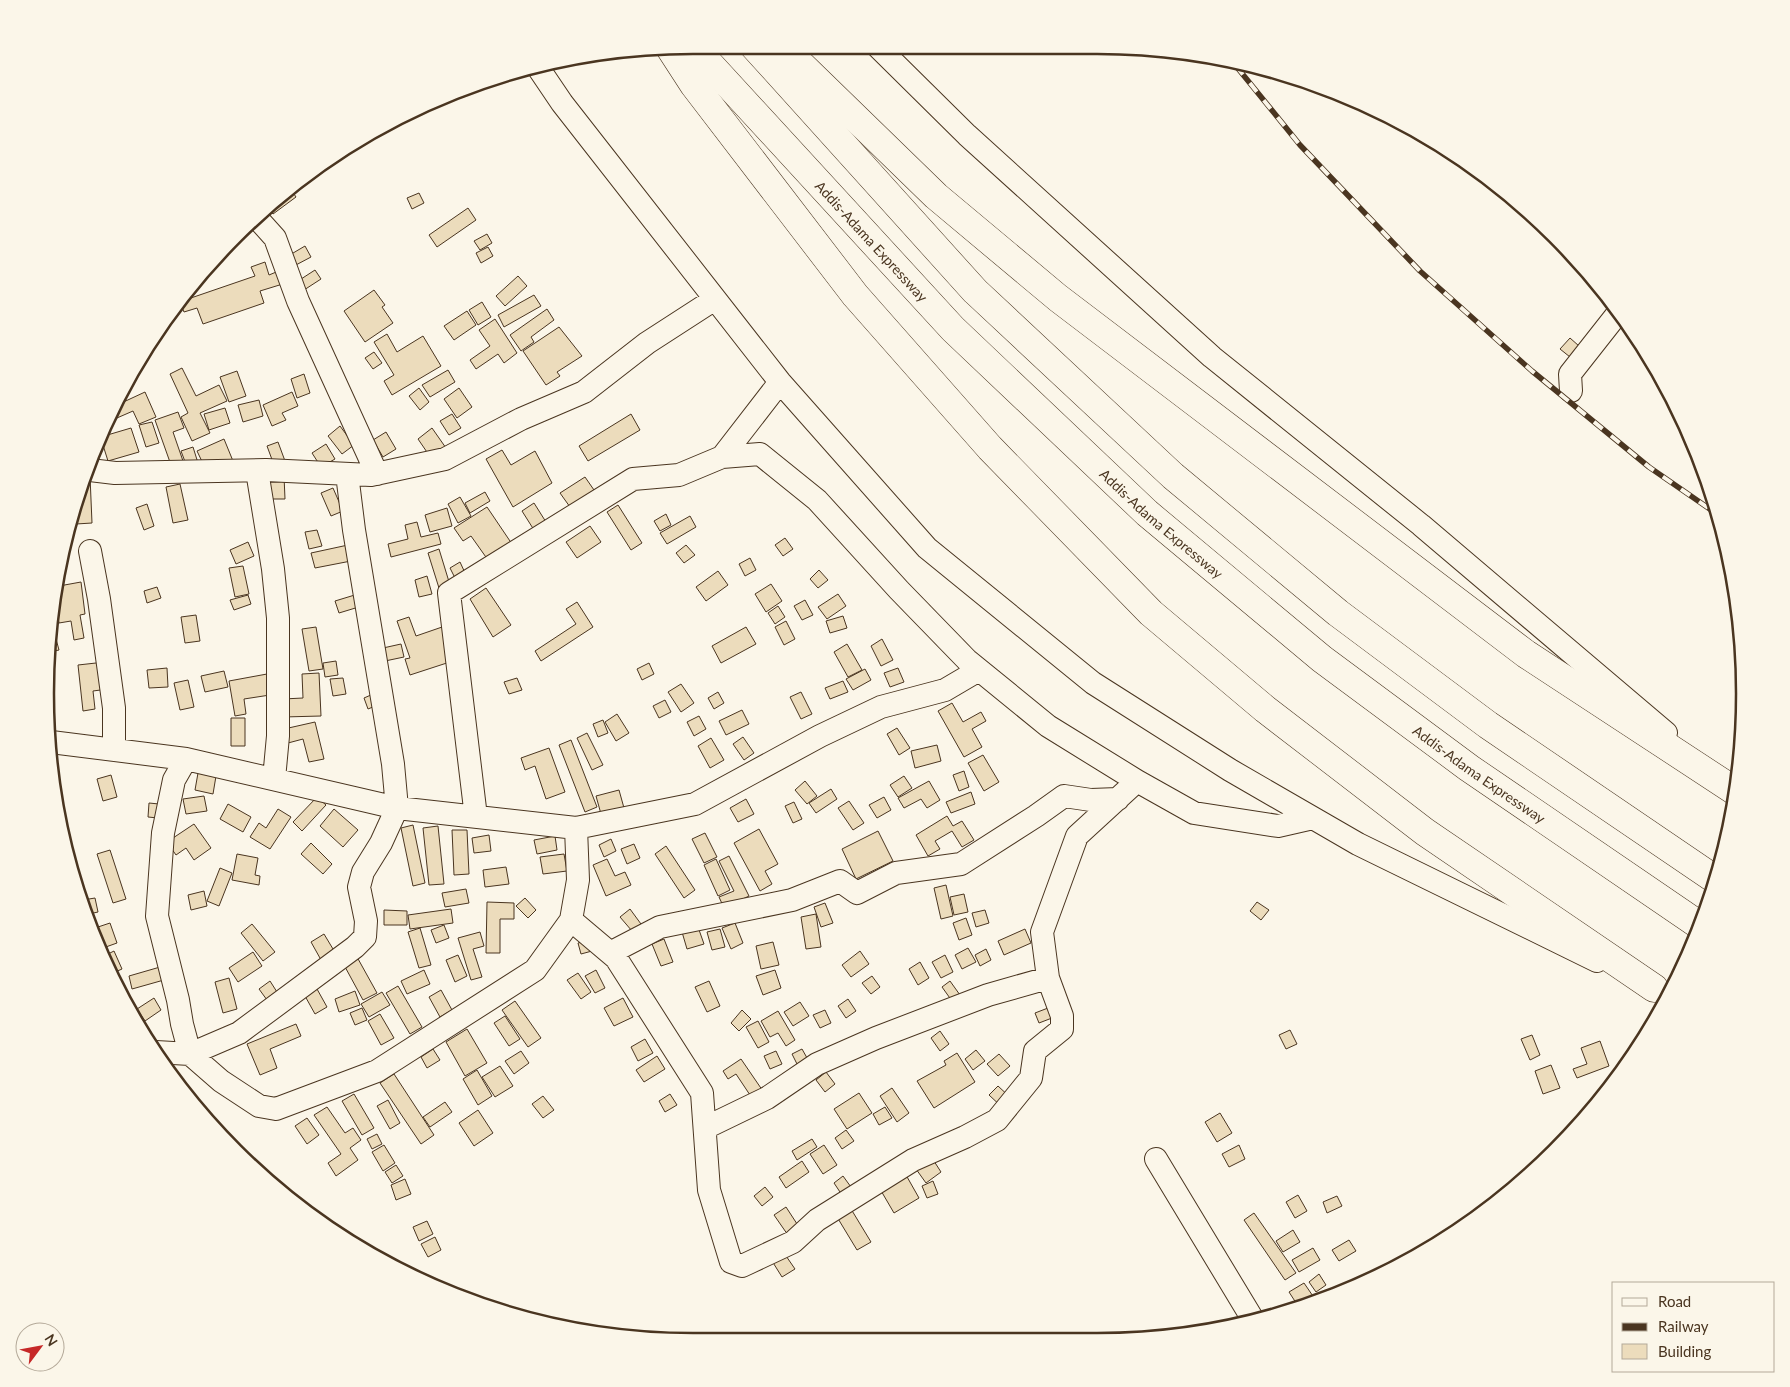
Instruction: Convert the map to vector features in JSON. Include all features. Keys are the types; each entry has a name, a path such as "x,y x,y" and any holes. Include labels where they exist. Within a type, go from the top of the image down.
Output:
{"highway":[{"path":"674,54 694,85 855,295 990,448 1151,613 1265,709 1425,832 1654,988"},
{"name":"Addis-Adama Expressway","path":"700,54 953,329 1148,513 1322,658 1470,768 1694,922"},
{"path":"761,54 975,291 1173,476 1338,613 1464,708 1709,875"},
{"path":"790,54 936,196 1058,298 1526,654 1729,786"}],"street":[{"path":"885,54 967,135 1212,357 1421,526 1730,786"},
{"path":"541,73 780,382 926,548 1093,683 1230,770 1358,844 1654,988"},
{"path":"261,223 275,238 298,301 377,474"},
{"path":"94,470 116,473 258,471 371,475 446,459 520,419 584,392 647,343 715,299"},
{"path":"1571,391 1570,374 1614,319"},
{"path":"722,457 780,382"},
{"path":"476,817 448,593 633,479 680,475 722,457 760,454 817,500 899,590 967,660 1048,726 1137,781 1194,812 1278,826 1314,818"},
{"path":"258,471 273,569 278,618 278,736 274,779"},
{"path":"164,1052 190,1054 239,1033 355,948 366,937 366,920 359,888 363,872 382,844 397,808 393,764 347,474"},
{"path":"90,551 99,599 114,708 114,750"},
{"path":"56,743 186,759 397,808 576,828 695,804 820,736 881,707 946,690 979,670"},
{"path":"186,759 174,780 163,833 157,916 190,1054 221,1081 259,1106 276,1109 377,1071 535,970 571,920 578,880 576,828"},
{"path":"571,920 616,958 702,1093 709,1190 731,1262 742,1266 793,1242 817,1220 913,1160 965,1137 997,1120 1031,1078 1035,1050 1062,1029 1062,1016 1048,978 1042,932 1076,836 1137,781"},
{"path":"610,953 660,927 792,900 840,881 857,893 896,873 961,864 1064,796 1091,800 1118,799"},
{"path":"705,1128 767,1098 817,1064 876,1038 988,995 1048,978"},
{"path":"1156,1159 1250,1314"}],"building":[{"path":"419,193 424,203 412,209 407,198"},
{"path":"294,194 296,197 272,213"},
{"path":"468,208 476,220 437,247 429,235"},
{"path":"487,234 492,243 480,250 474,241"},
{"path":"305,246 311,257 294,266 288,256"},
{"path":"488,247 493,256 481,263 476,253"},
{"path":"265,262 269,275 281,270 286,283 260,291 264,303 203,324 197,308 184,312 183,309 191,298 255,276 251,267"},
{"path":"315,270 321,279 304,290 298,281"},
{"path":"518,276 527,286 505,306 496,296"},
{"path":"374,290 385,305 382,307 393,323 365,342 344,311"},
{"path":"534,295 541,306 504,327 498,315"},
{"path":"482,302 491,317 478,325 469,310"},
{"path":"547,309 554,320 531,337 534,342 521,351 510,335"},
{"path":"467,311 476,325 454,340 444,326"},
{"path":"495,319 517,353 504,363 498,354 476,369 470,360 490,346 479,330"},
{"path":"559,327 582,356 557,372 560,376 546,385 523,351"},
{"path":"387,334 397,352 423,336 441,366 392,395 384,381 394,375 374,342"},
{"path":"1570,338 1579,346 1570,357 1560,349"},
{"path":"374,352 382,363 373,369 365,358"},
{"path":"182,368 196,396 219,385 227,401 200,413 210,433 192,441 181,417 188,413 170,374"},
{"path":"448,370 455,382 430,397 422,385"},
{"path":"237,371 246,396 229,402 220,377"},
{"path":"304,374 310,393 297,398 291,379"},
{"path":"419,388 429,402 420,410 409,396"},
{"path":"459,388 472,407 457,418 444,399"},
{"path":"145,392 156,417 139,424 133,411 117,418 125,401"},
{"path":"292,392 298,406 282,413 286,420 272,426 263,405"},
{"path":"259,400 263,416 243,422 238,405"},
{"path":"225,408 230,423 209,430 204,414"},
{"path":"178,412 184,428 173,432 183,461 171,465 155,420"},
{"path":"452,414 461,428 449,435 440,421"},
{"path":"631,414 640,430 588,461 579,446"},
{"path":"152,422 159,443 146,447 139,425"},
{"path":"340,426 354,445 342,454 328,436"},
{"path":"131,428 139,452 108,461 103,446 109,435"},
{"path":"432,428 446,448 431,458 418,439"},
{"path":"386,432 396,449 383,457 373,440"},
{"path":"224,439 233,461 207,472 197,451"},
{"path":"278,442 285,461 274,465 267,446"},
{"path":"326,444 335,459 321,467 312,453"},
{"path":"193,447 198,463 187,467 181,451"},
{"path":"502,450 511,465 535,451 552,483 513,507 486,459"},
{"path":"284,476 285,499 269,499 269,477"},
{"path":"585,477 594,490 570,507 560,493"},
{"path":"90,482 92,523 77,524"},
{"path":"180,484 188,520 173,523 166,487"},
{"path":"333,488 343,511 331,516 321,493"},
{"path":"485,492 490,501 470,513 465,503"},
{"path":"460,497 471,516 458,523 448,504"},
{"path":"534,503 546,522 534,530 522,511"},
{"path":"147,504 154,526 144,530 136,508"},
{"path":"618,505 642,543 631,550 607,512"},
{"path":"487,507 512,544 488,560 471,536 463,541 454,528"},
{"path":"447,508 452,526 430,532 425,515"},
{"path":"666,514 671,525 660,531 654,521"},
{"path":"690,516 696,527 667,544 660,533"},
{"path":"417,522 421,537 438,533 441,544 391,557 388,544 408,539 405,525"},
{"path":"590,526 601,542 577,558 566,542"},
{"path":"317,530 322,546 309,549 305,532"},
{"path":"785,538 793,549 783,556 775,545"},
{"path":"248,542 254,556 236,564 230,550"},
{"path":"348,545 351,561 315,568 311,553"},
{"path":"686,545 695,555 684,563 676,553"},
{"path":"439,549 450,585 439,588 428,553"},
{"path":"750,558 756,570 745,576 739,564"},
{"path":"460,562 466,575 456,580 450,568"},
{"path":"243,566 249,594 235,597 229,568"},
{"path":"819,570 828,580 818,588 810,579"},
{"path":"718,571 728,585 706,601 696,587"},
{"path":"427,576 432,594 419,597 415,580"},
{"path":"81,582 85,614 80,615 84,638 74,640 71,621 59,623 63,585"},
{"path":"771,584 782,601 766,612 755,594"},
{"path":"157,587 161,598 147,603 144,591"},
{"path":"486,588 511,625 493,637 470,599"},
{"path":"358,594 362,606 339,613 335,601"},
{"path":"838,594 846,606 827,619 818,607"},
{"path":"248,595 251,604 234,610 230,600"},
{"path":"805,600 813,615 802,620 794,606"},
{"path":"577,602 593,627 541,661 535,651 576,624 566,609"},
{"path":"778,606 785,617 775,624 768,613"},
{"path":"196,615 200,641 185,643 181,617"},
{"path":"843,616 847,628 830,633 826,621"},
{"path":"409,617 416,636 445,626 456,660 410,675 405,659 410,658 397,621"},
{"path":"786,621 795,639 784,645 775,627"},
{"path":"316,627 323,669 309,671 302,629"},
{"path":"746,627 756,644 721,663 712,646"},
{"path":"882,639 893,660 881,666 871,646"},
{"path":"56,640 59,650 55,651"},
{"path":"401,644 404,657 385,661 383,648"},
{"path":"847,644 862,670 848,677 834,652"},
{"path":"336,661 338,675 325,677 323,663"},
{"path":"105,662 108,689 93,691 95,709 83,711 78,665"},
{"path":"649,663 654,674 642,680 637,669"},
{"path":"167,668 168,687 149,688 147,670"},
{"path":"898,668 904,682 890,687 884,673"},
{"path":"865,669 871,680 853,690 846,679"},
{"path":"224,671 228,687 205,692 201,676"},
{"path":"319,673 321,716 283,717 283,699 303,698 302,674"},
{"path":"267,674 270,695 244,699 246,714 235,716 229,681"},
{"path":"343,678 346,694 333,696 330,679"},
{"path":"517,678 522,690 509,694 504,682"},
{"path":"188,680 194,707 180,710 174,683"},
{"path":"843,681 848,692 830,699 825,688"},
{"path":"681,684 694,703 681,712 668,692"},
{"path":"380,691 385,702 368,709 364,698"},
{"path":"718,692 724,703 714,709 708,698"},
{"path":"801,692 812,714 801,719 790,697"},
{"path":"665,700 671,712 659,718 653,706"},
{"path":"952,703 963,722 981,712 986,721 972,729 982,747 964,757 938,711"},
{"path":"742,710 749,724 726,735 719,721"},
{"path":"617,714 629,733 616,741 605,722"},
{"path":"699,716 706,729 694,736 687,722"},
{"path":"231,718 245,718 245,746 231,746"},
{"path":"603,720 608,733 598,737 593,724"},
{"path":"315,722 324,759 309,762 303,739 288,743 284,729"},
{"path":"897,728 910,748 899,755 887,734"},
{"path":"587,733 603,765 592,770 577,738"},
{"path":"743,737 754,753 744,760 733,744"},
{"path":"711,738 724,760 710,768 698,746"},
{"path":"571,740 597,807 585,812 559,745"},
{"path":"937,745 941,761 915,768 911,751"},
{"path":"549,748 565,792 546,799 535,766 525,770 521,758"},
{"path":"983,755 999,782 984,791 968,763"},
{"path":"964,771 969,787 959,791 953,775"},
{"path":"198,773 216,776 213,794 195,790"},
{"path":"111,775 117,797 103,801 97,779"},
{"path":"904,776 912,788 898,797 890,785"},
{"path":"805,781 817,796 807,804 795,790"},
{"path":"929,781 940,800 927,808 921,799 904,808 898,798"},
{"path":"831,789 837,799 816,813 809,803"},
{"path":"619,790 624,808 601,814 596,796"},
{"path":"971,792 975,804 951,813 946,802"},
{"path":"204,796 207,811 186,814 183,799"},
{"path":"317,797 326,805 302,831 293,822"},
{"path":"884,797 891,810 877,818 869,805"},
{"path":"746,799 754,814 738,822 730,808"},
{"path":"849,801 864,823 853,830 838,808"},
{"path":"794,802 802,819 793,823 785,806"},
{"path":"149,803 169,805 168,819 148,817"},
{"path":"228,804 251,817 243,832 220,819"},
{"path":"278,809 291,817 270,849 250,837 259,823 266,828"},
{"path":"334,809 358,830 343,847 320,826"},
{"path":"947,816 953,826 962,821 974,840 962,847 952,831 935,841 940,849 928,856 916,835"},
{"path":"194,824 211,848 194,860 186,848 176,855 167,842"},
{"path":"413,825 425,883 413,886 401,828"},
{"path":"438,826 444,884 429,885 423,828"},
{"path":"759,829 778,864 765,871 772,884 760,891 734,843"},
{"path":"452,830 467,830 469,874 454,875"},
{"path":"878,831 893,861 856,879 842,849"},
{"path":"705,833 717,857 704,863 692,839"},
{"path":"489,835 491,851 474,853 472,838"},
{"path":"555,836 557,850 537,854 534,840"},
{"path":"611,839 616,851 604,857 599,845"},
{"path":"311,843 332,864 323,874 301,854"},
{"path":"634,844 640,858 627,864 621,849"},
{"path":"666,846 695,890 684,898 655,854"},
{"path":"110,850 126,899 113,903 97,854"},
{"path":"237,854 258,858 255,875 260,876 259,885 232,880"},
{"path":"564,854 567,871 543,874 540,857"},
{"path":"729,856 749,896 724,908 719,897 734,891 719,861"},
{"path":"607,859 615,876 625,872 631,885 606,896 593,865"},
{"path":"716,859 730,890 718,896 704,865"},
{"path":"506,867 509,884 485,887 483,870"},
{"path":"220,868 232,873 219,906 207,901"},
{"path":"946,885 953,916 941,919 934,888"},
{"path":"466,889 469,903 445,907 442,893"},
{"path":"204,891 207,906 191,910 188,895"},
{"path":"964,894 968,912 954,915 950,897"},
{"path":"95,898 98,912 93,913 88,899"},
{"path":"525,898 536,910 528,918 516,906"},
{"path":"487,902 514,903 514,919 500,919 500,953 486,953"},
{"path":"1257,902 1269,910 1261,920 1250,911"},
{"path":"825,903 833,923 821,927 814,907"},
{"path":"451,909 453,923 410,929 408,915"},
{"path":"630,909 641,924 632,931 620,917"},
{"path":"384,910 407,911 407,925 384,925"},
{"path":"985,910 989,923 976,927 972,913"},
{"path":"816,914 821,947 806,949 801,917"},
{"path":"966,918 972,935 959,940 953,923"},
{"path":"110,923 117,943 106,947 98,927"},
{"path":"735,923 743,943 731,949 722,928"},
{"path":"252,924 275,952 263,961 241,933"},
{"path":"444,925 449,938 436,943 431,930"},
{"path":"698,927 704,944 687,949 682,932"},
{"path":"420,928 431,965 419,968 408,932"},
{"path":"720,929 725,947 712,950 707,932"},
{"path":"1025,929 1031,943 1004,955 998,941"},
{"path":"480,932 484,946 473,949 482,977 471,980 458,938"},
{"path":"324,934 339,959 325,967 311,942"},
{"path":"600,937 603,948 581,954 578,943"},
{"path":"664,939 673,962 661,966 652,944"},
{"path":"773,942 779,965 761,969 756,946"},
{"path":"968,948 976,962 962,969 955,955"},
{"path":"986,949 991,960 980,966 975,955"},
{"path":"114,951 122,969 118,971 109,953"},
{"path":"860,951 869,964 851,977 842,965"},
{"path":"253,952 262,966 238,982 229,968"},
{"path":"458,955 467,976 455,982 446,960"},
{"path":"945,955 953,972 941,978 932,962"},
{"path":"357,957 377,993 363,1000 344,965"},
{"path":"920,962 929,978 918,985 909,969"},
{"path":"167,965 171,978 132,989 129,976"},
{"path":"424,970 430,984 407,994 401,981"},
{"path":"596,970 605,988 595,993 585,976"},
{"path":"775,970 781,988 763,995 756,976"},
{"path":"578,973 591,992 581,999 567,980"},
{"path":"872,976 880,987 871,994 862,983"},
{"path":"229,978 237,1009 223,1013 215,982"},
{"path":"270,981 277,992 267,1000 259,989"},
{"path":"709,981 720,1006 707,1012 695,987"},
{"path":"950,981 965,1002 957,1008 942,987"},
{"path":"398,986 422,1027 410,1034 386,993"},
{"path":"317,989 327,1007 315,1014 305,996"},
{"path":"441,990 452,1010 440,1017 429,997"},
{"path":"355,991 360,1005 339,1012 335,999"},
{"path":"382,992 390,1005 369,1017 361,1004"},
{"path":"154,998 161,1010 145,1021 137,1009"},
{"path":"623,998 633,1017 614,1026 604,1008"},
{"path":"848,999 856,1011 846,1018 838,1006"},
{"path":"515,1001 541,1038 528,1047 502,1010"},
{"path":"800,1002 809,1016 793,1026 784,1012"},
{"path":"362,1008 367,1020 355,1025 350,1013"},
{"path":"1048,1008 1052,1018 1039,1023 1035,1013"},
{"path":"742,1010 751,1019 739,1031 731,1023"},
{"path":"825,1010 831,1023 820,1028 813,1015"},
{"path":"778,1011 795,1040 786,1046 778,1033 770,1037 761,1021"},
{"path":"380,1014 394,1038 381,1045 368,1021"},
{"path":"505,1016 520,1039 509,1046 494,1023"},
{"path":"758,1021 769,1042 758,1048 746,1027"},
{"path":"296,1024 301,1036 270,1049 277,1068 260,1075 247,1044"},
{"path":"467,1029 487,1063 465,1076 446,1042"},
{"path":"1290,1030 1297,1044 1286,1049 1279,1035"},
{"path":"940,1031 949,1044 940,1051 931,1038"},
{"path":"1532,1035 1540,1055 1530,1060 1521,1039"},
{"path":"645,1039 653,1053 638,1061 631,1047"},
{"path":"1600,1041 1609,1066 1577,1078 1573,1069 1587,1064 1581,1048"},
{"path":"433,1049 440,1060 427,1068 421,1057"},
{"path":"802,1049 811,1065 800,1070 792,1054"},
{"path":"976,1050 985,1061 973,1070 965,1059"},
{"path":"521,1051 529,1063 514,1074 505,1061"},
{"path":"776,1051 782,1064 770,1069 764,1056"},
{"path":"957,1053 975,1082 934,1108 917,1081 946,1065 944,1061"},
{"path":"999,1054 1010,1066 998,1076 987,1064"},
{"path":"657,1056 665,1069 644,1082 636,1070"},
{"path":"741,1059 767,1097 756,1104 736,1074 728,1079 723,1071"},
{"path":"1551,1065 1560,1088 1543,1094 1535,1071"},
{"path":"500,1066 513,1086 495,1097 482,1077"},
{"path":"477,1070 492,1096 478,1105 463,1079"},
{"path":"826,1072 835,1084 825,1092 816,1080"},
{"path":"394,1074 434,1135 421,1144 380,1083"},
{"path":"998,1086 1012,1099 1003,1108 989,1095"},
{"path":"892,1088 909,1113 897,1122 880,1096"},
{"path":"859,1093 872,1113 847,1129 834,1109"},
{"path":"354,1094 374,1128 362,1135 342,1101"},
{"path":"670,1094 677,1105 665,1112 659,1101"},
{"path":"543,1096 554,1110 543,1118 532,1104"},
{"path":"388,1100 400,1123 390,1129 377,1106"},
{"path":"445,1102 452,1112 430,1127 423,1117"},
{"path":"327,1107 345,1133 353,1128 361,1140 350,1148 358,1160 336,1176 328,1163 341,1154 314,1115"},
{"path":"885,1107 892,1118 879,1125 873,1114"},
{"path":"478,1110 493,1133 474,1146 459,1123"},
{"path":"1220,1113 1232,1133 1217,1142 1205,1122"},
{"path":"307,1118 319,1135 307,1144 295,1126"},
{"path":"846,1130 854,1141 842,1149 835,1138"},
{"path":"377,1134 382,1144 372,1149 367,1139"},
{"path":"812,1139 817,1147 797,1160 792,1151"},
{"path":"384,1145 395,1163 383,1171 372,1152"},
{"path":"824,1145 837,1165 823,1174 810,1154"},
{"path":"1239,1145 1245,1159 1229,1167 1222,1154"},
{"path":"932,1158 941,1172 926,1183 916,1169"},
{"path":"802,1161 809,1172 786,1188 779,1177"},
{"path":"396,1165 403,1176 392,1183 385,1172"},
{"path":"906,1175 919,1198 894,1213 880,1189"},
{"path":"843,1176 856,1194 846,1201 834,1183"},
{"path":"405,1179 411,1194 396,1200 391,1185"},
{"path":"933,1181 938,1194 927,1198 922,1186"},
{"path":"765,1187 773,1197 762,1206 754,1196"},
{"path":"1298,1195 1307,1211 1295,1218 1286,1202"},
{"path":"1337,1196 1342,1206 1327,1213 1323,1202"},
{"path":"786,1207 801,1230 790,1238 774,1215"},
{"path":"851,1209 871,1242 857,1250 837,1217"},
{"path":"1254,1213 1296,1273 1285,1280 1244,1220"},
{"path":"427,1221 433,1234 419,1241 413,1227"},
{"path":"1293,1230 1300,1242 1283,1252 1276,1241"},
{"path":"435,1237 441,1250 428,1257 421,1244"},
{"path":"1349,1240 1356,1251 1339,1261 1332,1250"},
{"path":"1313,1248 1320,1260 1299,1272 1292,1260"},
{"path":"784,1253 795,1269 782,1277 772,1261"},
{"path":"1319,1274 1326,1285 1316,1292 1309,1282"},
{"path":"1304,1283 1312,1295 1295,1301 1289,1292"}],"railway":[{"path":"1240,71 1300,145 1420,271 1532,371 1649,467 1708,508"}]}
